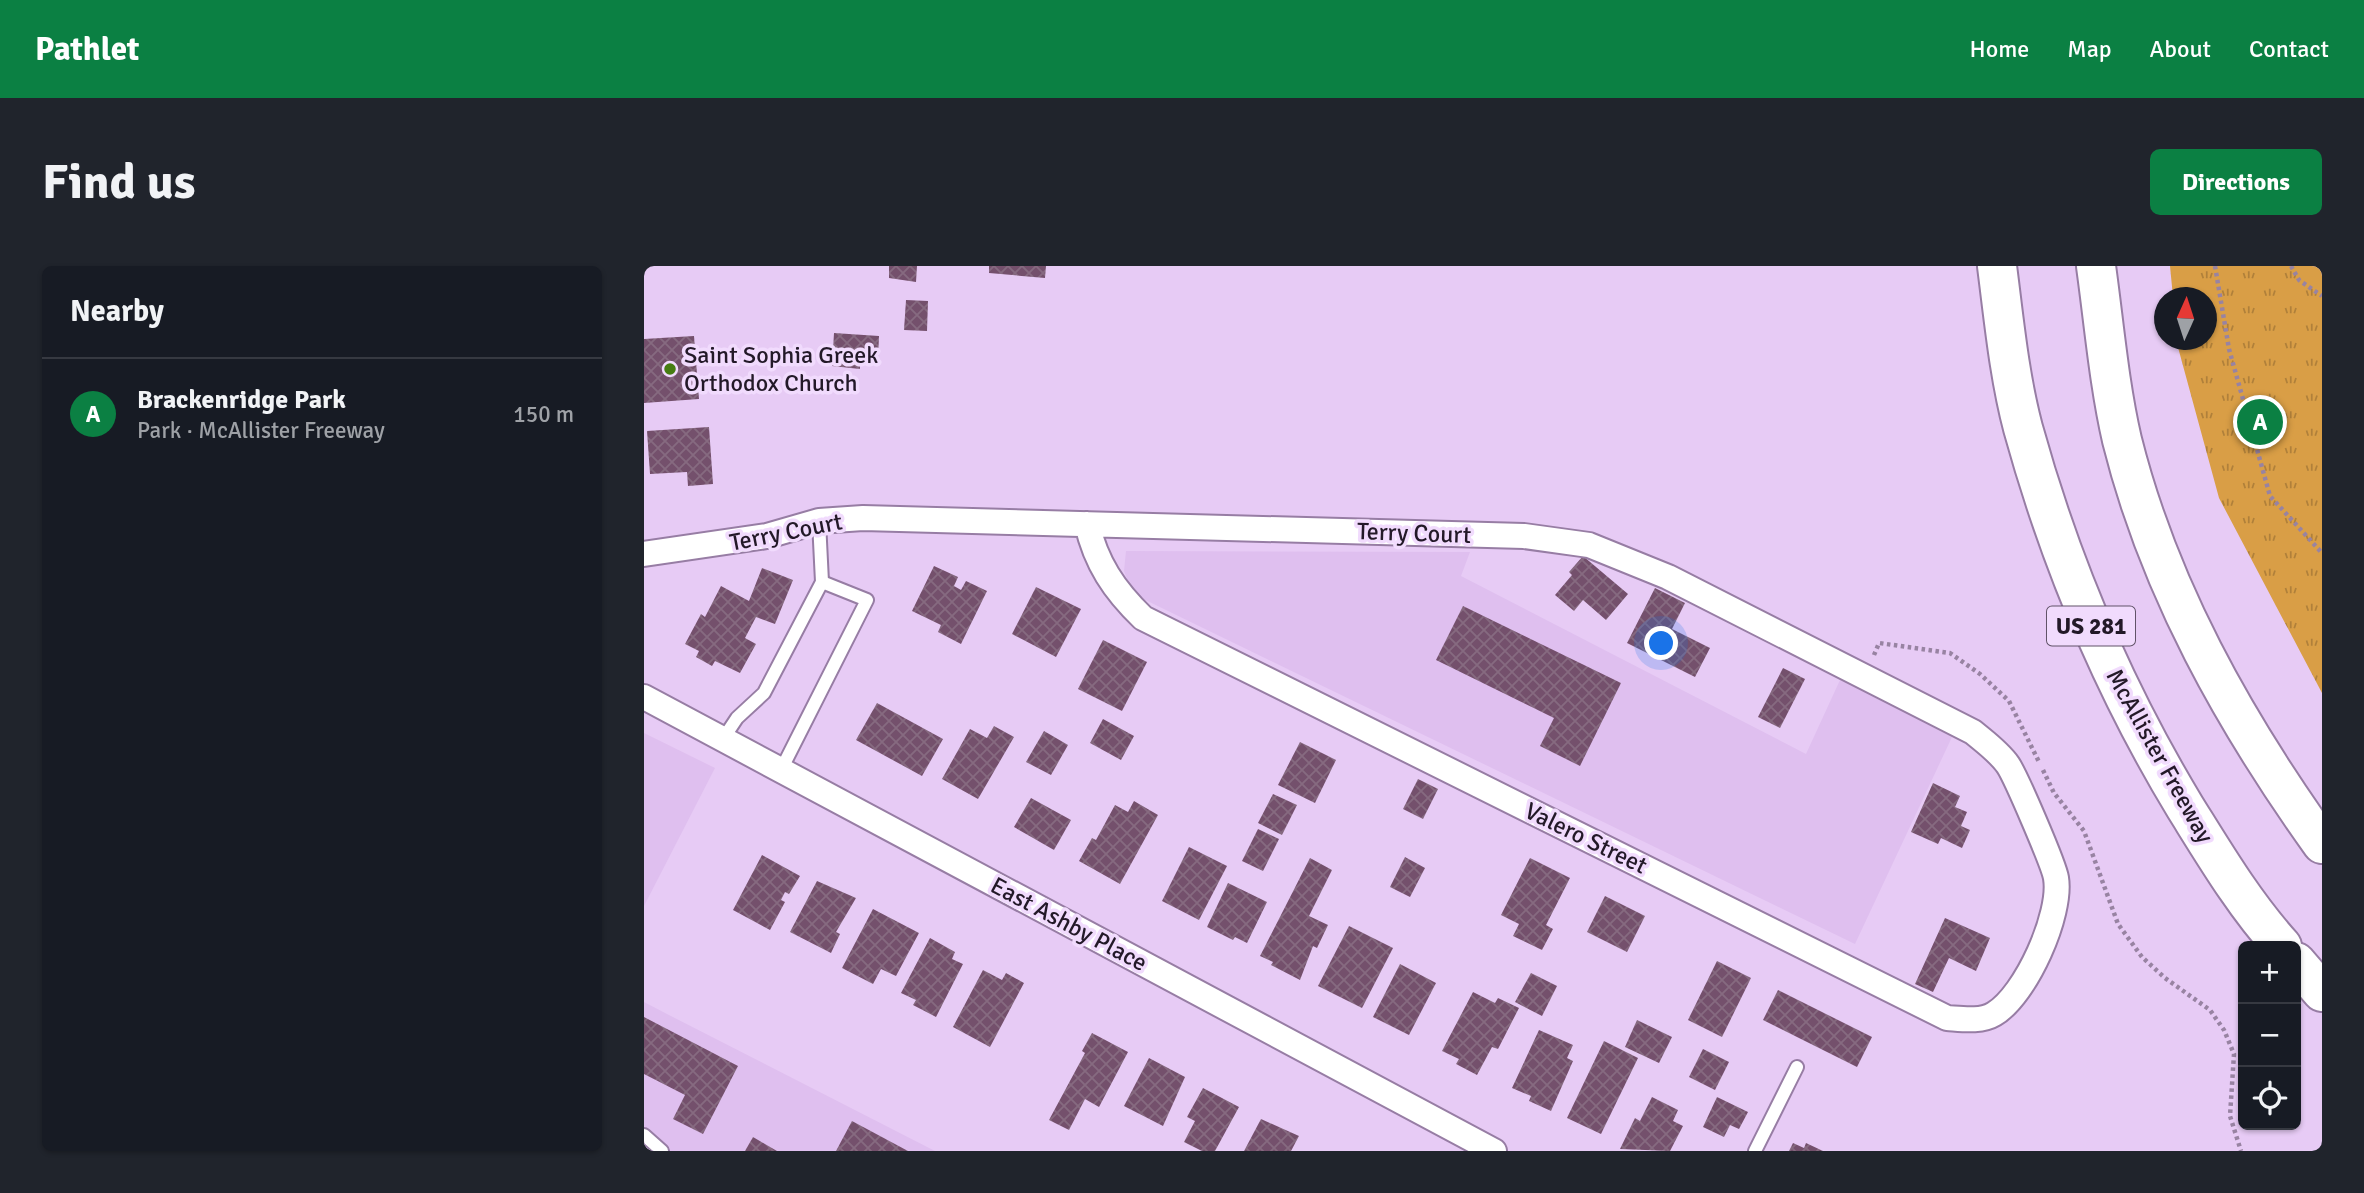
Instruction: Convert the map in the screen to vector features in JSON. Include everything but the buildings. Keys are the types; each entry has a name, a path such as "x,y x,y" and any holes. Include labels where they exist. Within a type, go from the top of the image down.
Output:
{"highway":[{"name":"McAllister Freeway","path":"1997,266 2009,358 2023,427 2074,588 2133,719 2222,867 2278,941"},
{"path":"2096,266 2122,439 2146,518 2210,669 2250,738 2322,844"},
{"path":"2301,968 2322,992"}],"street":[{"name":"Terry Court","path":"644,554 767,536 819,521 863,518 1524,536 1570,541 1616,554 1668,577 1973,732 2008,766 2057,878"},
{"name":"Valero Street","path":"1087,524 1093,551 1117,593 1143,618 1947,1018 1973,1020 1993,1015 2010,1000 2036,961 2050,928 2057,878"},
{"name":"East Ashby Place","path":"644,697 1494,1151"}],"lane":[{"path":"723,739 737,718 764,693 822,582 819,521"},
{"path":"781,770 867,600 822,582"},
{"path":"1755,1151 1797,1067"},
{"path":"644,1135 662,1151"}],"path":[{"path":"2215,266 2229,349 2270,496 2322,553"},
{"path":"2291,266 2299,280 2322,296"},
{"path":"1872,660 1879,643 1950,653 1980,674 2009,701 2054,793 2084,831 2118,925 2142,957 2165,978 2210,1010 2224,1030 2234,1054 2230,1116 2241,1151"}],"shaded area":[{"path":"1126,551 1470,552 1461,576 1806,754 1840,680 1952,737 1855,944 1133,594 1124,571"},
{"path":"644,733 715,768 644,906"},
{"path":"644,1002 667,1014 935,1151 644,1151"}],"green space":[{"path":"2170,266 2322,266 2322,693 2219,498 2179,350 2217,350 2217,287 2172,287"}],"place":[{"name":"Saint Sophia Greek Orthodox Church","path":"670,369"},
{"name":"Brackenridge Park","path":"2260,422"}]}
